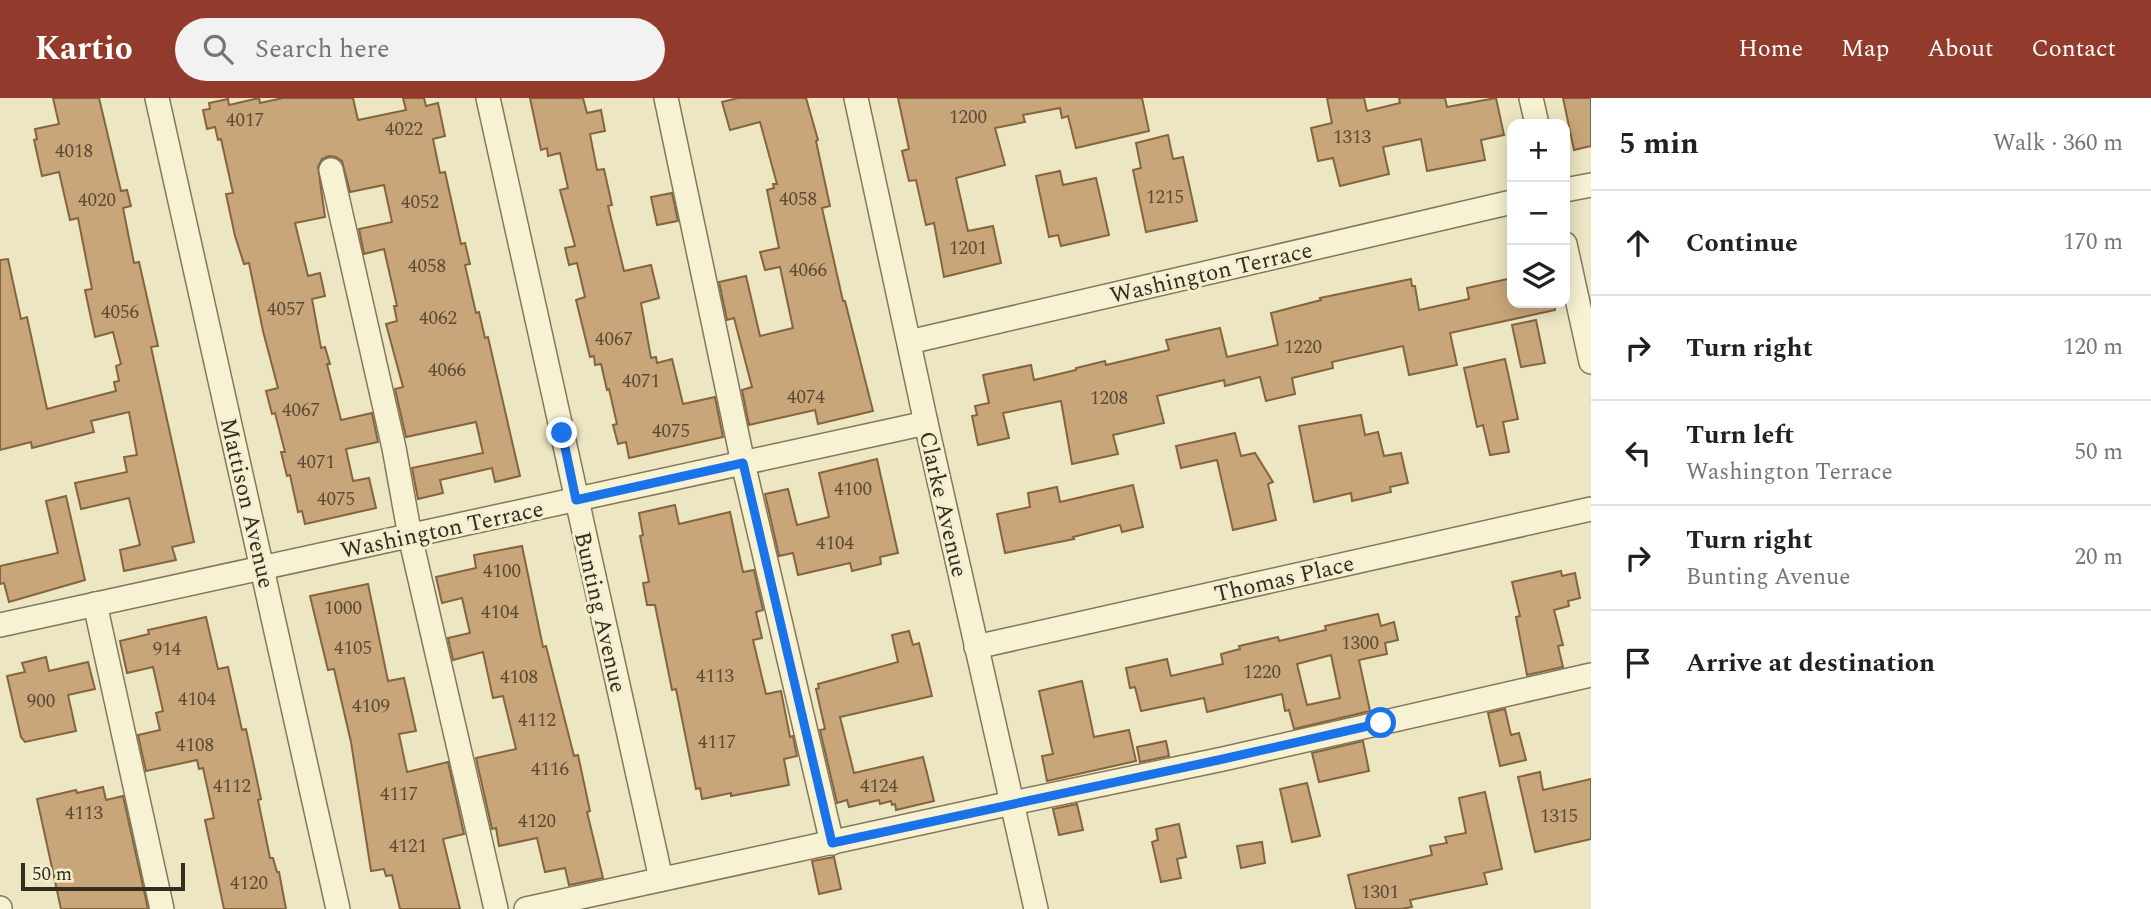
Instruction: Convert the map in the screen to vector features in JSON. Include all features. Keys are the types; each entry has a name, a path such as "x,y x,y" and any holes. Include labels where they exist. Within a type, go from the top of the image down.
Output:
{"street":[{"name":"Mattison Avenue","path":"157,98 338,909"},
{"name":"Bunting Avenue","path":"488,98 661,879"},
{"path":"666,98 743,463 832,843"},
{"name":"Clarke Avenue","path":"856,98 1036,909"},
{"path":"1531,98 1536,119"},
{"path":"331,170 394,448 410,536 496,909"},
{"path":"1570,190 1591,185"},
{"name":"Washington Terrace","path":"909,342 1507,203"},
{"path":"1565,245 1591,362"},
{"name":"Washington Terrace","path":"0,625 926,423"},
{"name":"Thomas Place","path":"976,647 1591,509"},
{"path":"95,604 162,909"},
{"path":"526,909 1223,759 1591,675"}],"building":[{"path":"53,98 99,98 121,191 127,190 131,206 123,208 134,263 139,262 158,346 151,347 194,542 172,547 176,560 124,571 120,550 140,545 129,498 81,509 75,483 127,472 124,457 137,455 129,412 91,421 94,432 32,448 31,442 0,450 0,260 8,259 21,319 27,317 47,409 116,391 114,382 119,381 116,366 121,364 113,332 95,337 85,290 92,289 78,218 70,220 59,172 42,176 34,140 37,139 35,129 59,124"},
{"path":"259,98 260,103 283,98 353,98 358,120 406,110 403,98 424,98 426,106 438,103 445,136 433,139 440,173 445,172 461,244 465,243 470,264 465,265 476,313 479,312 485,338 488,337 520,476 495,482 492,468 440,480 443,493 418,499 412,468 483,453 476,422 406,437 395,389 403,387 386,324 397,321 394,306 397,306 384,249 364,254 359,229 392,222 384,185 350,192 342,161 329,156 322,159 318,167 325,217 295,223 308,276 320,273 325,296 312,299 321,348 325,347 330,364 327,364 341,420 372,413 378,442 346,449 353,481 369,478 376,508 305,524 302,511 298,512 290,475 287,476 281,452 285,452 266,391 278,388 249,263 244,264 235,236 226,194 233,193 221,139 218,140 215,127 207,129 203,110 210,109 209,103 228,99 229,105"},
{"path":"530,98 583,98 587,113 601,110 605,131 590,134 597,170 604,169 612,205 608,206 624,271 651,265 659,298 641,303 651,358 656,357 657,363 672,359 683,404 715,397 723,437 629,458 626,442 618,444 613,425 617,424 609,389 607,390 601,364 595,365 594,356 590,357 576,300 585,297 577,263 569,265 565,248 575,246 560,190 568,188 560,153 548,156 547,148 541,150"},
{"path":"738,98 806,98 818,140 816,141 830,206 822,208 843,301 873,411 818,424 815,410 749,425 742,390 752,387 734,318 727,320 719,282 746,276 760,336 793,328 780,267 765,270 760,252 779,248 767,190 777,184 760,122 730,130 722,102"},
{"path":"898,98 1142,98 1149,131 1076,148 1068,116 1062,118 1060,108 1023,115 1025,122 995,128 1005,165 956,178 968,231 993,226 1001,263 944,277 934,223 926,225 916,180 909,181 902,151 909,149"},
{"path":"1327,98 1364,98 1367,111 1400,103 1399,98 1445,98 1447,107 1496,98 1504,135 1481,140 1485,160 1427,171 1421,139 1383,147 1389,174 1340,186 1333,158 1318,161 1311,128 1332,123"},
{"path":"1563,98 1591,98 1591,146 1574,150 1570,119 1567,119"},
{"path":"1168,135 1173,159 1183,157 1197,221 1146,232 1133,170 1141,168 1136,143"},
{"path":"1060,171 1063,185 1096,178 1109,235 1061,246 1058,235 1049,237 1036,176"},
{"path":"672,193 678,221 657,225 651,197"},
{"path":"1411,279 1412,286 1415,286 1419,310 1469,299 1467,288 1507,279 1507,308 1555,310 1450,333 1457,365 1409,375 1403,346 1332,362 1333,368 1292,378 1295,394 1266,401 1260,377 1225,386 1224,380 1157,396 1164,423 1113,435 1118,454 1072,464 1061,401 1003,413 1009,438 978,445 972,416 977,415 975,406 989,403 983,375 1031,365 1034,380 1105,361 1106,365 1169,350 1166,340 1220,328 1227,357 1278,345 1271,313 1321,300 1320,298"},
{"path":"1536,320 1545,363 1521,367 1512,325"},
{"path":"1505,359 1518,419 1503,422 1509,452 1490,455 1483,425 1477,427 1464,368"},
{"path":"1361,415 1365,435 1378,432 1384,456 1401,453 1408,483 1390,487 1391,492 1352,501 1351,493 1314,502 1299,426"},
{"path":"1235,433 1241,456 1255,453 1273,482 1268,484 1276,520 1233,530 1217,460 1181,468 1176,446"},
{"path":"877,459 898,553 880,557 881,564 852,571 850,563 798,575 793,553 779,556 765,494 788,489 797,525 829,517 819,473"},
{"path":"1133,485 1143,527 1122,532 1120,525 1073,537 1074,539 1005,553 997,514 1030,507 1028,493 1057,487 1060,502"},
{"path":"66,496 85,580 9,602 4,583 0,584 0,566 58,553 46,501"},
{"path":"675,505 679,524 730,512 743,572 754,570 763,610 756,612 762,638 753,640 766,694 781,691 790,737 793,736 797,756 784,759 789,785 702,799 700,788 696,789 676,689 672,690 655,605 647,605 643,583 649,582 640,536 643,535 639,513"},
{"path":"522,546 543,647 546,646 574,756 578,755 590,811 587,812 603,878 569,885 565,868 545,872 537,838 499,846 496,828 492,829 476,758 516,749 503,696 493,698 483,652 453,660 448,638 470,633 462,598 442,603 436,577 476,568 474,555"},
{"path":"1561,571 1562,576 1575,573 1580,598 1568,601 1569,606 1554,610 1563,645 1558,646 1563,667 1527,675 1516,617 1520,616 1512,582"},
{"path":"368,584 388,681 404,678 416,731 399,734 407,772 448,762 464,834 443,839 460,909 400,909 392,875 386,876 384,869 371,871 351,742 334,669 328,670 310,596"},
{"path":"1378,614 1381,626 1394,622 1398,640 1385,643 1387,654 1359,660 1370,711 1294,729 1289,710 1285,711 1282,694 1207,712 1204,698 1141,711 1135,687 1130,688 1126,668 1167,659 1171,676 1223,664 1221,654 1240,649 1239,646 1278,637 1279,641 1326,630 1325,626","holes":["1331,655 1340,698 1307,705 1297,664"]},
{"path":"206,617 218,669 228,667 242,730 246,729 270,858 273,858 279,872 286,909 224,909 205,820 214,818 203,768 199,769 197,760 146,771 138,735 160,730 156,713 163,711 153,667 127,673 120,641 149,634 148,630"},
{"path":"909,631 913,645 919,643 932,696 840,717 854,773 923,757 934,801 896,810 891,801 880,804 879,800 849,807 847,800 837,803 820,730 825,729 816,689 819,688 818,684 898,662 892,635"},
{"path":"46,657 49,671 88,662 95,689 68,695 76,731 25,742 21,737 7,676 25,672 22,663"},
{"path":"1082,681 1094,737 1129,730 1136,761 1047,781 1042,756 1053,754 1039,691"},
{"path":"1505,709 1511,735 1519,733 1526,760 1500,766 1488,713"},
{"path":"1166,741 1169,756 1140,762 1137,747"},
{"path":"1363,741 1369,771 1319,782 1312,753"},
{"path":"1540,772 1543,790 1591,779 1591,839 1535,852 1518,777"},
{"path":"1307,783 1320,836 1292,842 1280,789"},
{"path":"103,787 106,800 123,796 148,909 61,909 37,799"},
{"path":"1485,792 1502,869 1484,873 1487,884 1410,900 1412,907 1356,909 1348,875 1432,855 1430,846 1447,843 1445,837 1466,833 1459,798"},
{"path":"1077,804 1083,830 1059,835 1053,809"},
{"path":"1179,824 1186,857 1177,859 1181,878 1161,882 1152,842 1158,840 1156,829"},
{"path":"1262,842 1265,863 1241,868 1237,846"},
{"path":"834,857 841,889 819,894 812,861"}],"route":[{"path":"562,433 576,500 743,463 832,843 1381,723"}]}
